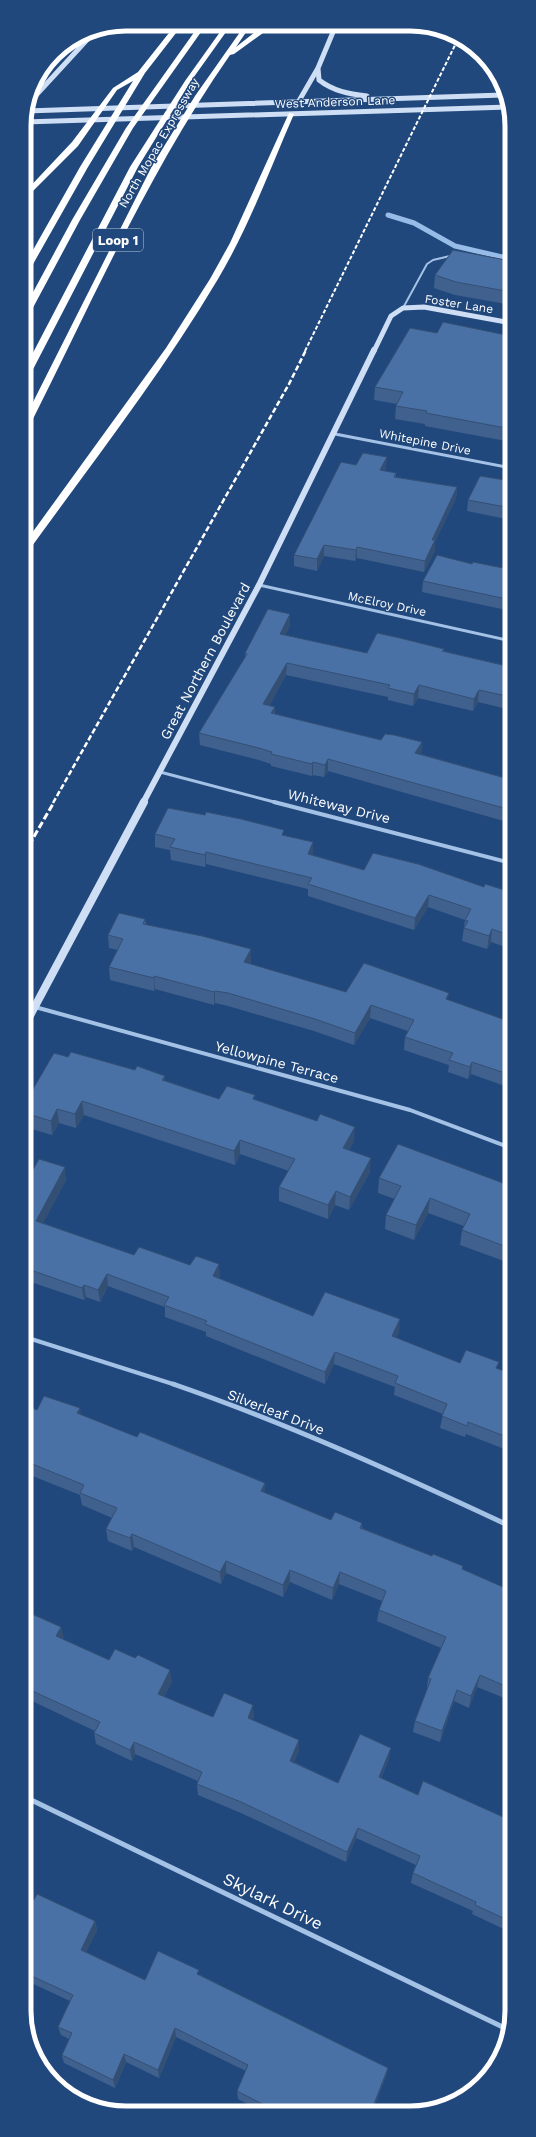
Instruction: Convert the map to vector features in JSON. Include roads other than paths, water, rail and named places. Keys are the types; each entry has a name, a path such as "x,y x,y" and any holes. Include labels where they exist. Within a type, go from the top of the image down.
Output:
{"highway":[{"path":"31,261 84,167 142,72 174,31"},
{"path":"31,304 76,220 130,128 198,31"},
{"path":"31,366 134,167 188,81 224,31"},
{"name":"North Mopac Expressway","path":"31,415 156,166 224,58 244,31"},
{"path":"224,58 262,31"},
{"path":"31,191 75,144 115,90 142,72"},
{"path":"31,541 170,349 214,279 234,243 291,114"}],"main road":[{"path":"291,114 318,68 333,31"},
{"path":"36,96 87,39"},
{"path":"318,68 319,80 337,91 398,99"},
{"name":"West Anderson Lane","path":"32,111 500,95"},
{"name":"West Anderson Lane","path":"31,122 503,107"},
{"name":"Foster Lane","path":"403,308 424,307 505,322"},
{"name":"Great Northern Boulevard","path":"31,1012 259,585 335,434 391,316 403,308"}],"street":[{"name":"Whitepine Drive","path":"335,434 505,467"},
{"name":"McElroy Drive","path":"259,585 505,640"},
{"name":"Whiteway Drive","path":"160,772 505,861"},
{"name":"Yellowpine Terrace","path":"34,1007 410,1110 505,1145"},
{"name":"Silverleaf Drive","path":"31,1339 129,1369 272,1421 379,1466 505,1524"},
{"name":"Skylark Drive","path":"31,1800 503,2027"}],"lane":[{"path":"403,308 427,264 441,257 455,257"}],"waterway":[{"path":"388,215 414,223 455,246 505,258"}],"railway":[{"path":"305,351 456,43"},
{"path":"53,803 289,384 306,350"},
{"path":"31,842 54,802"}]}
